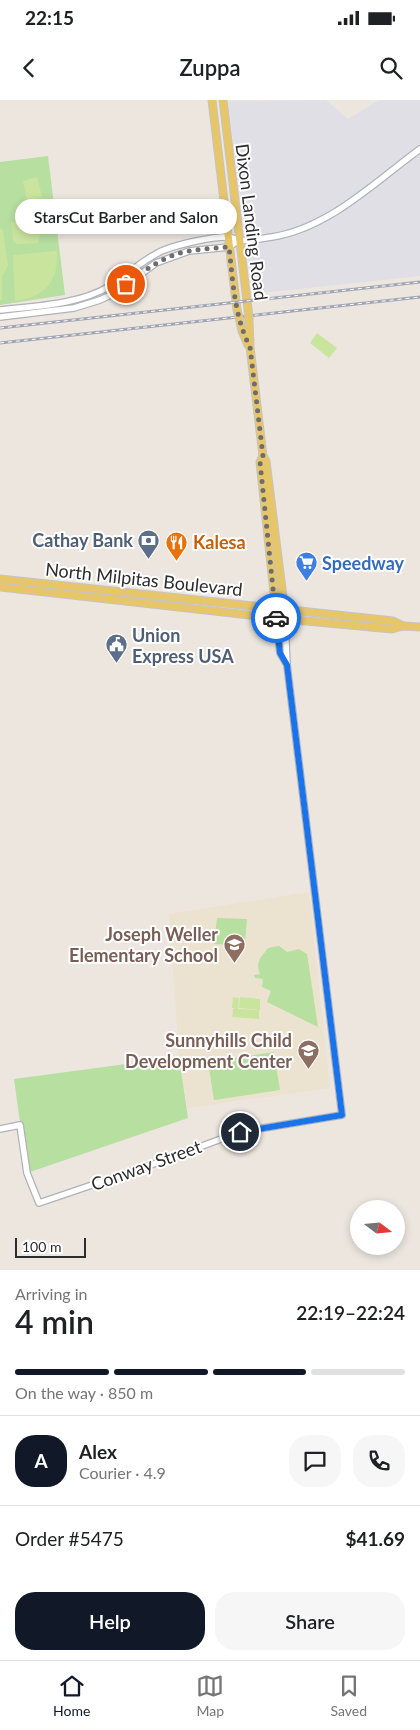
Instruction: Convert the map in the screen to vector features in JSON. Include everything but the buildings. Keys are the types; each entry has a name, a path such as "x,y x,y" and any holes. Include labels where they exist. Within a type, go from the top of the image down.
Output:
{"main road":[{"name":"Dixon Landing Road","path":"212,100 237,310 242,331 250,347"},
{"name":"Dixon Landing Road","path":"222,100 248,309 250,347 263,456 266,461 285,619"},
{"name":"Dixon Landing Road","path":"263,456 260,462 276,618"},
{"name":"North Milpitas Boulevard","path":"0,579 393,621 402,626"},
{"name":"North Milpitas Boulevard","path":"0,588 392,629 402,626 420,627"}],"street":[{"path":"0,310 73,300 94,294 110,286 152,256 163,250 189,242 228,237 239,240 273,237 290,233 322,220 347,204 420,148"},
{"path":"0,317 74,308 100,300 115,293 156,263 189,251 229,247 239,240"},
{"path":"276,618 280,653 287,665"},
{"path":"285,619 287,665"},
{"name":"Conway Street","path":"0,1129 20,1126 27,1173 39,1203 240,1132 342,1115 287,665"}],"shaded area":[{"path":"326,100 348,119 379,100 420,100 420,276 252,294 228,101"},
{"path":"309,892 330,1088 187,1108 179,1057 169,914"}],"green space":[{"path":"48,156 65,295 0,305 0,162"},
{"path":"37,177 42,197 27,201 23,181"},
{"path":"37,202 39,216 19,220 17,206"},
{"path":"34,219 40,236 38,243 17,244 13,240 11,222"},
{"path":"0,228 3,230 8,266 2,276 2,300 0,300"},
{"path":"57,251 56,271 48,286 34,296 15,301 13,255"},
{"path":"317,333 337,348 329,358 310,343"},
{"path":"96,594 113,594 270,611 181,604"},
{"path":"217,918 247,919 245,941 234,940 233,945 214,944"},
{"path":"279,946 287,952 299,949 307,954 318,1027 267,1002 271,991 262,987 263,979 255,978 254,975 260,974 258,963 263,954 268,948"},
{"path":"233,997 239,998 238,1009 259,1010 259,1019 232,1017 233,1009 235,1008 232,1008"},
{"path":"240,997 260,999 260,1010 239,1008"},
{"path":"274,1052 280,1090 214,1100 208,1062"},
{"path":"179,1057 188,1118 27,1173 14,1079"}],"railway":[{"path":"0,328 420,282"},
{"path":"0,343 420,297"}],"way so far":[{"path":"126,284 156,263 177,254 229,247 236,306 242,331 250,347 263,456 260,462 276,618"}],"place":[{"name":"StarsCut Barber and Salon","path":"126,284"},
{"name":"Cathay Bank","path":"149,559"},
{"name":"Kalesa","path":"177,561"},
{"name":"Speedway","path":"306,582"},
{"name":"Union Express USA","path":"116,664"},
{"name":"Joseph Weller Elementary School","path":"234,963"},
{"name":"Sunnyhills Child Development Center","path":"308,1069"}],"route":[{"path":"240,1132 342,1115 287,665 280,653 276,618"}]}
